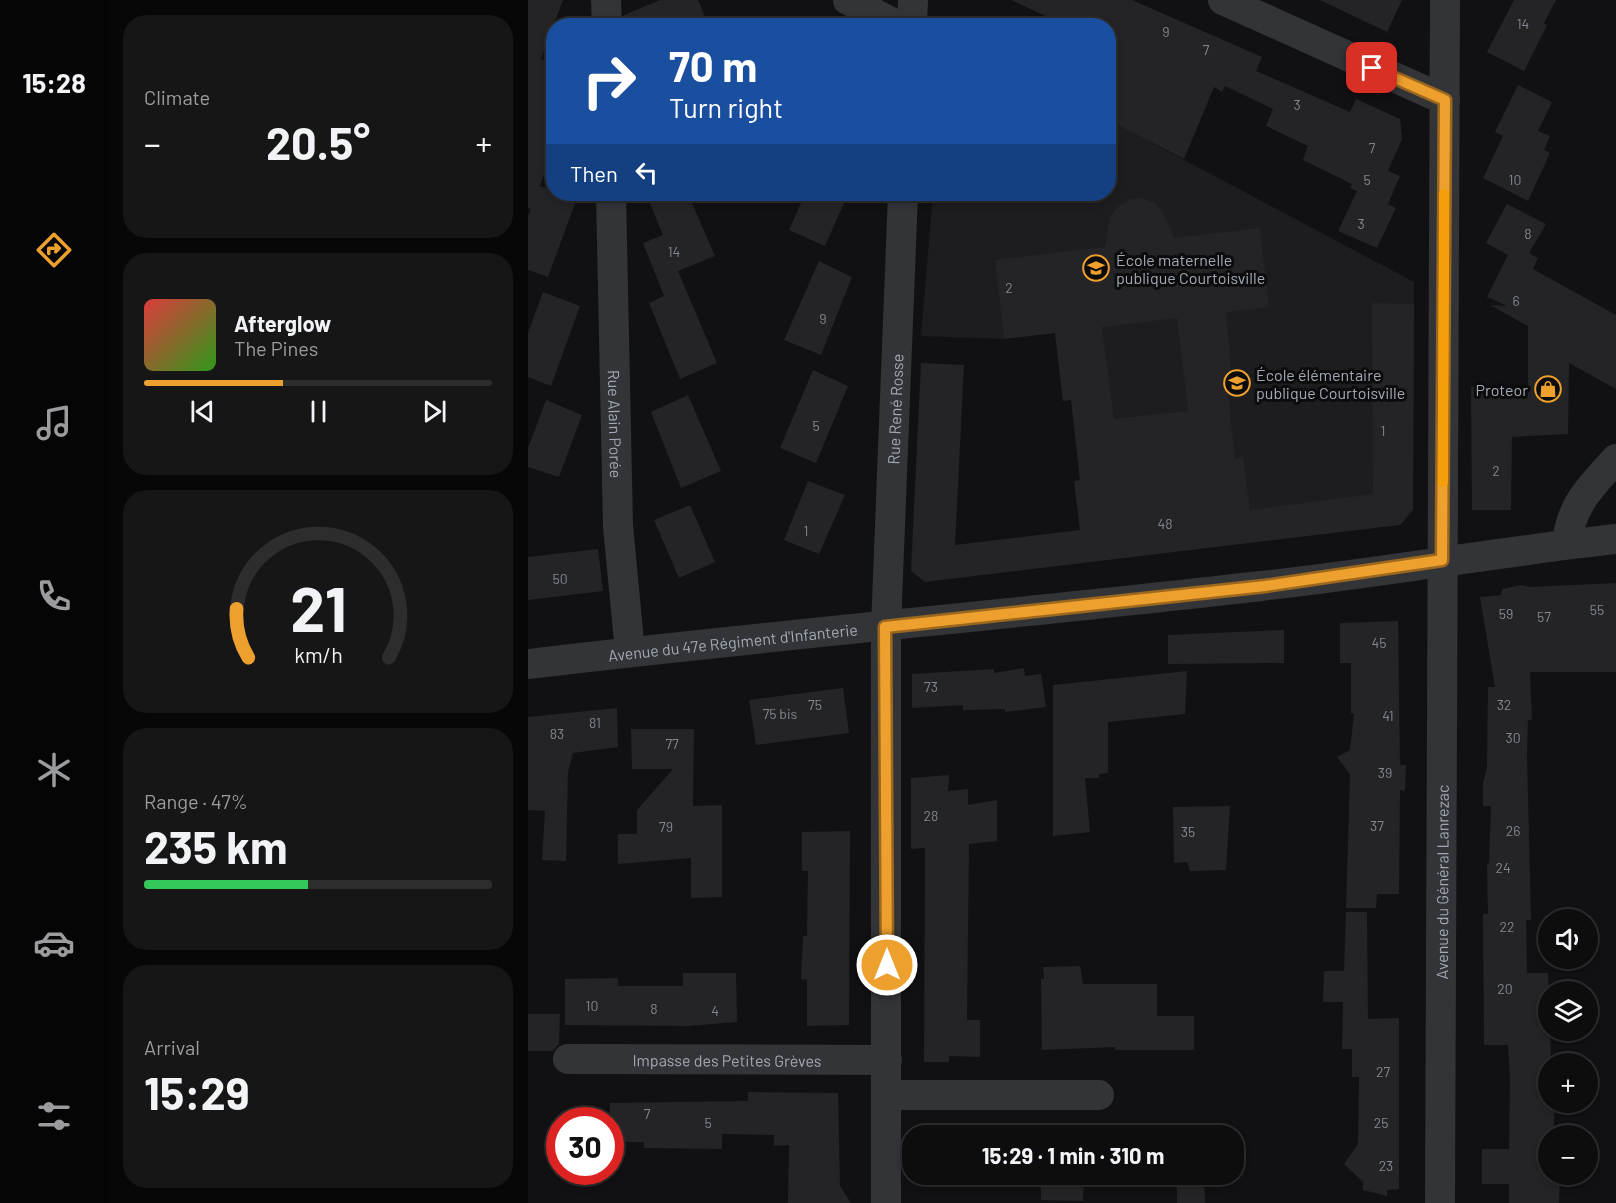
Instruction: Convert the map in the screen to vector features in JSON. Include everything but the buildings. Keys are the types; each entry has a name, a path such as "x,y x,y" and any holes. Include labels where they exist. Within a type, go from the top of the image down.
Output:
{"street":[{"path":"606,0 607,18"},
{"path":"848,0 883,18"},
{"path":"912,18 913,0"},
{"path":"1223,0 1445,100"},
{"name":"Avenue du Général Lanrezac","path":"1440,1203 1445,0"},
{"name":"Rue Alain Porée","path":"611,201 618,526 630,652"},
{"name":"Rue René Rosse","path":"886,1203 885,627 903,201"},
{"path":"1567,544 1572,514 1581,496 1616,459"},
{"name":"Avenue du 47e Régiment d'Infanterie","path":"528,664 852,627 885,627 1265,586 1442,560 1616,539"},
{"name":"Impasse des Petites Grèves","path":"567,1059 887,1060"},
{"path":"887,1095 1099,1095"}],"shaded area":[{"name":"École élémentaire publique Courtoisville","path":"1116,124 1414,282 1413,510 1246,543 1071,400 1063,401 1055,333 1004,339 921,336 932,201 1116,201"}],"slow traffic":[{"path":"1443,482 1444,194"}],"place":[{"name":"École maternelle publique Courtoisville","path":"1096,268"},
{"name":"École élémentaire publique Courtoisville","path":"1237,383"},
{"name":"Proteor","path":"1548,389"}],"route":[{"path":"887,965 885,627 1265,586 1442,560 1445,100 1372,68"}]}
